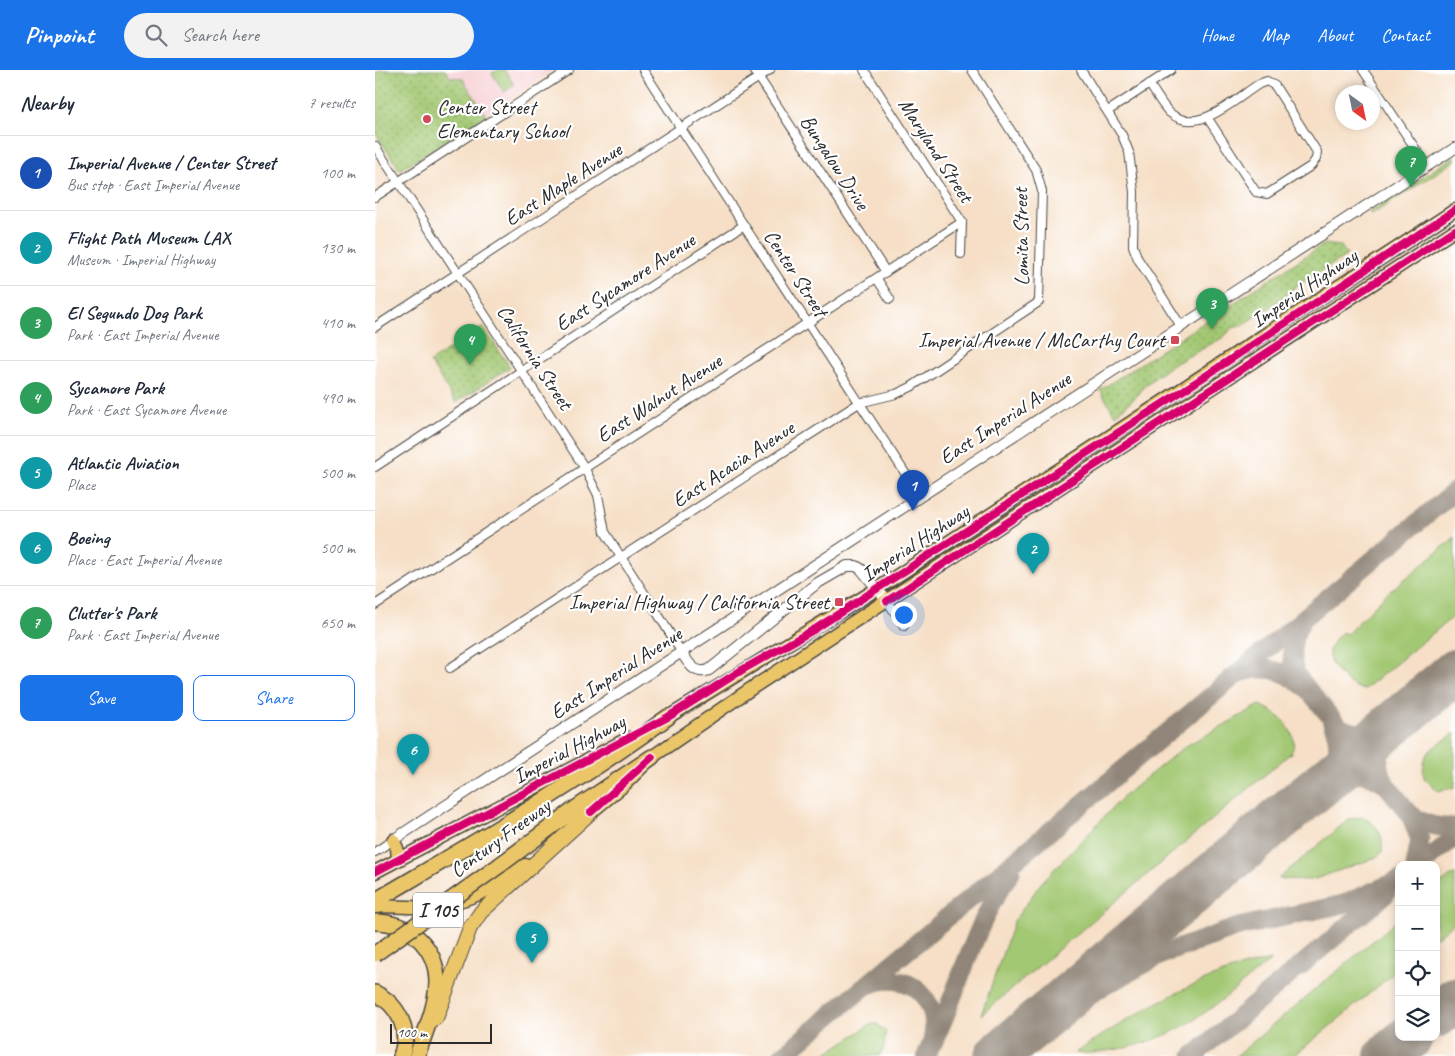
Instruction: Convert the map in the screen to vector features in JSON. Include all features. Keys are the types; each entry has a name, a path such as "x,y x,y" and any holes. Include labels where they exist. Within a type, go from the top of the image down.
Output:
{"highway":[{"name":"Century Freeway","path":"375,901 520,816 669,717"},
{"name":"Century Freeway","path":"375,954 575,809 652,757"},
{"path":"418,1056 470,928 481,912 591,812"},
{"path":"375,922 393,924 409,931 424,944 433,955 437,965 436,995 418,1056"},
{"path":"375,993 389,1002 400,1017 405,1035 401,1056"}],"main road":[{"name":"Imperial Highway","path":"375,872 669,717 742,670 815,629 1210,373 1455,210"},
{"name":"Imperial Highway","path":"375,907 422,906 467,899 499,884 591,812 652,757 1455,230"},
{"path":"1210,373 1218,386"},
{"path":"393,840 398,853 397,860"}],"street":[{"path":"375,197 569,70"},
{"name":"Center Street","path":"643,70 920,496"},
{"name":"Bungalow Drive","path":"754,70 886,272"},
{"name":"East Maple Avenue","path":"375,327 770,70"},
{"name":"Maryland Street","path":"864,70 962,222 961,254"},
{"name":"Lomita Street","path":"972,70 1036,170 1042,191 1039,302"},
{"path":"1081,70 1108,111 1122,135 1129,152 1134,192 1133,246 1139,259 1181,326"},
{"path":"1108,111 1171,70"},
{"path":"1363,70 1427,166"},
{"path":"1149,84 1168,112 1192,121 1207,118 1259,84 1267,81 1275,86 1317,152 1316,159 1311,166 1267,194 1255,192 1207,118"},
{"name":"California Street","path":"375,146 584,467 598,495 605,532 693,669 699,672 709,670 816,584 847,566 856,566 861,569 904,626"},
{"name":"East Imperial Avenue","path":"375,852 1455,148"},
{"name":"East Walnut Avenue","path":"375,605 962,222"},
{"name":"East Sycamore Avenue","path":"375,467 744,225"},
{"path":"877,279 890,299"},
{"name":"East Acacia Avenue","path":"450,668 859,403 896,394 911,387 1039,302"}],"shaded area":[{"name":"Center Street Elementary School","path":"375,70 554,70 400,170 375,130"}],"green space":[{"name":"Center Street Elementary School","path":"381,70 445,70 450,77 462,78 486,115 400,170 375,132 375,74"},
{"path":"498,70 505,70 514,85 504,92 492,73"},
{"path":"1455,156 1455,161 1371,215 1369,212"},
{"path":"1324,244 1341,246 1347,255 1295,287 1265,311 1241,326 1232,328 1224,337 1169,367 1144,386 1139,394 1115,415 1100,390"},
{"path":"483,327 510,367 456,403 430,362"},
{"path":"1455,537 1455,615 1364,690 1346,681 1336,670 1329,657 1329,651 1334,641 1342,632 1347,634 1382,598"},
{"path":"1260,705 1274,712 1291,731 1294,746 1291,753 981,1015 1014,921 1041,883 1125,795 1184,747"},
{"path":"1455,733 1455,787 1438,791 1424,778 1424,761 1435,746"},
{"path":"1363,817 1373,823 1379,831 1382,841 1382,853 1375,858 1312,880 1278,879 1349,819"},
{"path":"1455,873 1455,922 1440,935 1440,906 1440,884"},
{"path":"1395,922 1395,972 1294,1056 1236,1056"},
{"path":"1271,960 1198,1017 1159,1038 1113,1050 1075,1053 1144,1010 1194,985 1245,966"},
{"path":"871,1024 877,1024 886,1032 884,1048 879,1056 822,1056"}],"taxiway":[{"path":"782,1056 1455,491"},
{"path":"1301,622 1295,635 1292,649 1294,669 1297,676 1410,814 1420,840 1416,861"},
{"path":"1240,673 1257,669 1273,670 1288,675 1302,685"},
{"path":"1404,716 1455,681"},
{"path":"1384,780 1379,763 1379,755 1384,740 1399,720"},
{"path":"1336,725 1351,732 1359,733 1380,729 1395,722"},
{"path":"1321,783 1331,769 1337,754 1337,739 1332,723"},
{"path":"1316,789 1340,776 1355,773 1372,776 1381,781"},
{"path":"1410,814 1431,825 1455,827"},
{"path":"1426,861 1455,837"},
{"path":"933,1043 977,934 998,892 1011,872"},
{"path":"1000,1056 1086,996 1163,954 1238,927 1344,904 1395,882"},
{"path":"1193,1056 1386,894"},
{"path":"868,985 885,980 900,981 913,987 924,996 931,1008 934,1023 932,1039 926,1056"}],"runway":[{"path":"997,1056 1455,672"},
{"path":"1440,1012 1455,1000"},
{"path":"1387,1056 1405,1041"}],"cycle path":[{"path":"375,872 668,717 742,670 815,629 1210,373 1455,210"},
{"path":"887,601 1455,230"},
{"path":"591,812 652,757"}],"place":[{"name":"Center Street Elementary School","path":"427,119"},
{"name":"Clutter's Park","path":"1411,187"},
{"name":"El Segundo Dog Park","path":"1212,329"},
{"name":"Imperial Avenue / McCarthy Court","path":"1175,340"},
{"name":"Sycamore Park","path":"470,365"},
{"name":"Imperial Avenue / Center Street","path":"913,511"},
{"name":"Flight Path Museum LAX","path":"1033,574"},
{"name":"Imperial Highway / California Street","path":"839,602"},
{"name":"Boeing","path":"413,775"},
{"name":"Atlantic Aviation","path":"532,963"}]}
